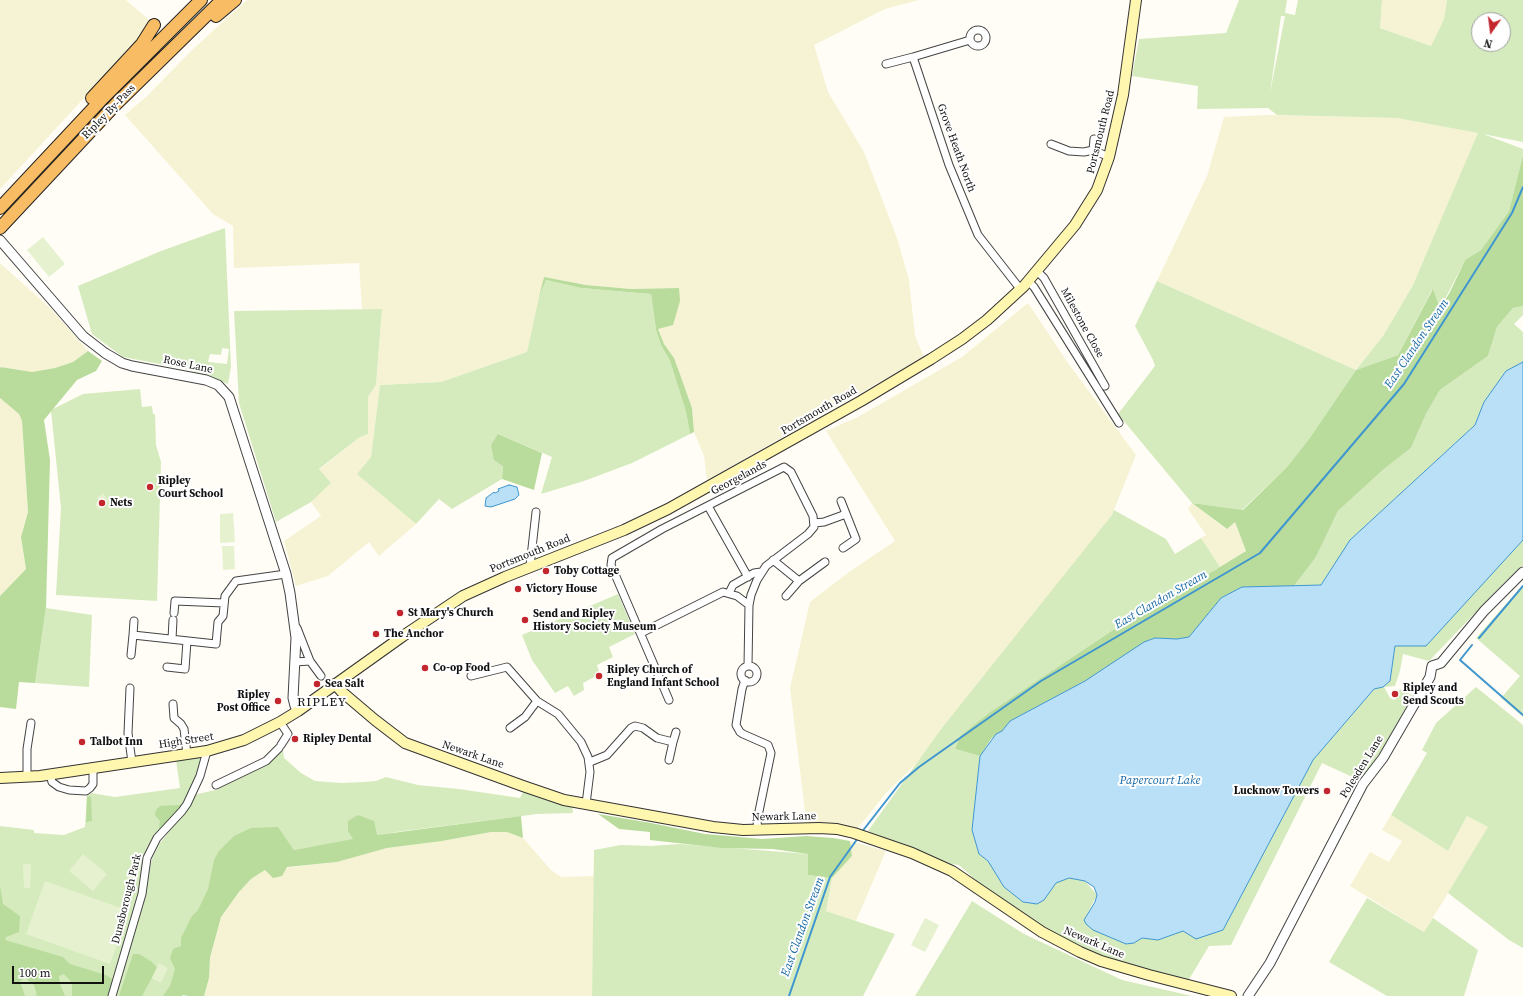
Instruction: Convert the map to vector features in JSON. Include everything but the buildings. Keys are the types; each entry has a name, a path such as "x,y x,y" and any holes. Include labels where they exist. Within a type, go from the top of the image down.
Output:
{"highway":[{"name":"Ripley By-Pass","path":"0,208 103,98 202,0"},
{"name":"Ripley By-Pass","path":"0,228 116,104 222,0"},
{"path":"116,104 235,0"},
{"path":"35,169 80,112 142,44 154,25"}],"main road":[{"name":"Portsmouth Road","path":"335,684 453,602 479,588 530,566 643,522 771,453 931,359 975,330 1021,290 1075,225 1086,210 1097,190 1109,157 1123,95 1136,0"},
{"name":"High Street","path":"0,778 27,778 50,775 207,751 244,740 280,722 335,684"},
{"name":"Newark Lane","path":"335,684 374,720 397,739 407,745 564,800 713,827 758,830 819,828 854,833 868,837 933,861 952,871 1042,932 1101,961 1149,976 1231,996"}],"street":[{"path":"886,64 970,40"},
{"name":"Grove Heath North","path":"913,57 949,165 978,235 1021,290"},
{"path":"1093,150 1094,139"},
{"path":"1051,144 1069,151 1084,152 1093,150 1109,157"},
{"name":"Rose Lane","path":"0,240 84,336 104,353 122,363 132,366 206,380 218,385 229,397 286,574 295,624 293,695 294,703 298,711"},
{"name":"Milestone Close","path":"1037,271 1044,278 1105,386"},
{"path":"1028,281 1034,287 1119,422"},
{"name":"Georgelands","path":"669,700 611,565 611,560 614,556 783,467 788,468 791,472 813,516 814,523"},
{"path":"841,501 856,539 843,548"},
{"name":"Georgelands","path":"708,506 748,577"},
{"path":"530,566 536,512"},
{"path":"748,666 749,605 751,595 761,572 766,566 810,532 814,527 814,523 824,522 846,514"},
{"path":"774,560 798,581"},
{"path":"786,596 798,581 826,562"},
{"path":"729,593 731,587 754,573 761,572"},
{"name":"Polesden Lane","path":"1248,996 1270,963 1363,784 1383,758 1430,678 1432,666 1440,663 1484,612 1523,572"},
{"path":"133,635 216,644 218,622 223,616 225,596 236,581 286,574"},
{"path":"641,633 716,594 723,592 737,596 749,605"},
{"path":"172,639 175,601 224,604"},
{"path":"131,655 134,621"},
{"name":"Rose Lane","path":"295,624 310,661 321,676"},
{"path":"167,667 185,669 187,641"},
{"path":"295,662 310,661"},
{"path":"748,666 744,668 742,673 745,680 736,725 743,734 768,745 772,753 756,821 758,830"},
{"path":"745,680 751,681 757,676 756,670 748,666"},
{"path":"471,676 507,667 537,701 558,714 581,742 590,762 586,804"},
{"path":"130,688 128,733 132,762"},
{"path":"510,728 525,717 537,701"},
{"path":"173,704 174,718 184,729 187,754"},
{"path":"216,785 266,761 280,747 288,734 280,722"},
{"path":"27,778 27,749 31,723"},
{"path":"590,762 607,755 631,728 639,726 654,736 673,742"},
{"path":"654,736 656,728"},
{"path":"669,760 676,732"},
{"name":"Dunsborough Park","path":"112,996 142,894 148,858 157,838 187,804 200,776 207,751"},
{"path":"50,775 52,782 59,787 69,790 86,790 93,784 93,768"}],"shaded area":[{"path":"0,0 126,0 149,20 143,33 132,46 0,189"},
{"path":"247,0 919,0 885,9 814,45 828,92 864,152 897,238 909,280 915,336 924,357 707,480 704,456 694,432 692,408 674,358 664,344 658,329 679,288 631,289 586,285 544,277 527,352 441,382 380,385 371,457 358,474 416,524 379,556 369,542 328,576 296,586 284,541 321,516 311,502 331,483 319,470 360,437 368,434 368,397 376,385 382,310 362,310 359,263 234,268 233,226 213,214 125,115 147,96 192,50"},
{"path":"1382,0 1447,0 1444,19 1431,46 1380,28"},
{"path":"1267,115 1397,118 1479,133 1413,285 1383,336 1356,370 1157,281 1207,176 1224,117"},
{"path":"0,263 51,309 88,351 73,362 55,368 32,372 2,367 0,368"},
{"path":"1028,303 1068,363 1136,455 1112,515 1094,540 941,729 915,765 886,793 854,833 807,828 790,688 810,602 849,572 895,541 826,431 858,417 962,357"},
{"path":"0,398 19,414 22,421 28,512 21,537 26,569 0,596"},
{"path":"1192,503 1226,529 1235,522 1246,551 1220,567 1201,538 1206,535 1188,509"},
{"path":"1391,815 1448,851 1467,816 1489,827 1424,932 1350,886 1370,852 1389,862 1402,841 1382,830"},
{"path":"491,832 507,832 523,838 551,870 561,877 594,876 592,996 204,996 209,978 210,959 221,917 239,892 251,879 265,870 337,862 387,848 442,841"},
{"path":"850,841 886,851 856,921 826,911 832,878 852,856"}],"green space":[{"path":"1239,0 1287,0 1285,13 1295,15 1298,0 1382,0 1380,28 1431,46 1444,19 1447,0 1523,0 1523,142 1483,134 1523,149 1523,155 1509,211 1481,250 1465,260 1440,309 1432,290 1398,355 1356,370 1383,336 1413,285 1478,133 1397,118 1277,115 1268,108 1197,109 1198,86 1132,76 1139,39 1226,33","holes":["1281,16 1285,16 1270,93"]},
{"path":"1523,155 1523,306 1513,308 1497,327 1488,356 1440,390 1426,414 1411,448 1384,469 1338,511 1316,557 1294,586 1242,587 1221,598 1189,637 1177,639 1155,638 1144,642 1085,681 1010,721 1002,731 991,739 980,756 955,749 960,736 990,712 1140,612 1246,551 1235,522 1227,529 1192,503 1243,510 1287,467 1309,439 1356,370 1398,355 1433,289 1440,309 1465,260 1481,250 1509,211"},
{"path":"225,228 231,367 228,384 186,369 123,357 92,334 78,286 161,251","holes":["222,348 229,349 227,364 208,362 210,354 221,355"]},
{"path":"43,237 65,264 49,277 27,250"},
{"path":"544,277 586,285 631,289 679,288 680,301 673,325 658,329 664,344 674,358 692,408 694,432 690,434 686,412 670,361 661,345 656,330 651,294 581,288 546,280 539,297"},
{"path":"546,280 581,288 651,294 656,330 661,345 670,361 686,412 690,434 632,463 584,481 541,494 552,457 498,434 503,466 502,479 452,509 439,499 416,524 357,474 371,457 380,385 441,382 527,352 539,297"},
{"path":"1157,281 1356,370 1309,439 1287,467 1242,510 1192,503 1118,414 1155,366 1135,326"},
{"path":"1523,306 1523,315 1514,324 1523,332 1523,362 1506,371 1484,402 1475,425 1350,540 1321,585 1294,586 1316,557 1338,511 1384,469 1411,448 1426,414 1440,390 1488,356 1497,327 1513,308"},
{"path":"382,309 376,385 368,397 368,434 360,437 319,469 331,483 311,502 276,522 239,403 234,311"},
{"path":"88,351 102,361 96,371 77,380 44,420 50,460 46,608 35,683 19,682 16,709 0,707 0,596 26,569 21,537 28,512 22,421 19,414 0,398 0,368 32,372 55,368 73,362"},
{"path":"140,389 142,407 152,406 153,414 155,414 156,445 161,462 157,601 56,595 61,508 51,410 83,394"},
{"path":"498,434 542,453 534,490 502,479 503,466 494,460 491,445"},
{"name":"Nets","path":"103,493 109,501 99,510 95,505 99,501 97,498"},
{"path":"1114,510 1166,539 1175,554 1201,538 1220,567 1140,612 990,712 960,736 955,749 980,756 972,830 979,854 988,861 1004,887 1023,902 1037,904 1056,883 1069,878 1085,881 1097,895 1084,920 1134,943 1142,938 1158,940 1183,931 1223,930 1313,760 1374,689 1383,687 1390,681 1395,646 1426,645 1523,540 1523,565 1429,661 1403,654 1400,671 1395,686 1384,687 1390,698 1395,700 1400,689 1412,695 1391,736 1361,781 1322,763 1231,945 1209,946 1188,981 1087,951 1042,926 979,883 959,865 945,863 868,831 941,729 1112,515"},
{"path":"233,513 235,542 220,543 220,514"},
{"path":"222,546 234,546 235,569 223,570"},
{"path":"1523,585 1523,717 1501,698 1520,676 1476,638"},
{"path":"618,594 635,634 609,647 613,657 597,665 600,674 583,683 584,690 574,696 568,686 555,693 532,660 522,635"},
{"path":"46,608 92,615 89,687 35,683"},
{"path":"1476,687 1523,725 1523,948 1509,940 1448,893 1488,827 1467,816 1448,851 1391,815 1427,753 1422,750 1436,723"},
{"path":"280,749 283,750 284,758 301,773 315,781 341,783 364,782 376,781 386,777 418,785 459,789 520,798 523,792 572,806 573,813 537,814 396,832 294,850 278,828 251,828 182,996 113,996 139,912 152,859 160,843 186,810 193,795 216,790 271,758"},
{"path":"199,757 202,760 202,764 187,798 154,839 141,891 138,895 110,996 0,996 0,826 34,830 34,833 64,835 85,827 87,796 91,793 115,797 180,788 176,760"},
{"path":"87,796 91,797 92,821 86,822"},
{"path":"185,800 186,801 161,832 159,828 160,821 155,815 156,810 160,806 180,805"},
{"path":"598,814 705,834 762,839 806,836 833,838 850,841 852,856 832,878 808,875 808,854 773,849 722,848 650,840 650,832 619,829"},
{"path":"358,815 374,821 377,835 521,816 523,838 507,832 491,832 442,841 387,848 337,862 287,867 282,876 273,878 265,870 251,879 239,892 221,917 210,958 209,978 204,996 163,996 170,986 175,969 170,958 173,949 181,946 181,938 192,916 198,910 208,889 214,860 219,851 234,836 251,828 278,827 294,850 353,839 348,831 348,821"},
{"path":"679,844 809,854 808,875 832,878 826,911 895,934 863,996 592,996 594,850 621,845 650,846"},
{"path":"83,854 107,874 93,891 69,871"},
{"path":"23,864 31,864 30,888 24,888"},
{"path":"45,881 129,911 110,964 26,934"},
{"path":"0,886 3,904 20,916 19,932 6,937 5,940 63,957 70,964 106,975 114,980 110,996 72,996 72,983 64,974 59,976 60,984 65,996 35,996 37,995 34,985 25,978 20,981 25,996 0,996"},
{"path":"1367,898 1424,932 1433,918 1478,950 1464,996 1387,996 1329,962"},
{"path":"972,901 1024,934 1122,980 1192,996 915,996"},
{"path":"925,918 939,925 925,952 911,945"},
{"path":"133,954 139,954 152,962 157,968 142,996 119,996"},
{"path":"159,963 168,968 161,983 152,978"}],"water":[{"name":"Papercourt Lake","path":"1523,362 1523,540 1426,646 1395,646 1390,681 1383,687 1374,689 1313,760 1223,930 1196,939 1183,931 1158,940 1142,938 1134,943 1126,944 1093,930 1086,924 1084,920 1095,902 1097,895 1094,887 1085,881 1069,878 1056,883 1044,900 1037,904 1023,902 1004,887 988,861 979,854 972,830 980,756 996,734 1002,731 1010,721 1085,681 1144,642 1155,638 1177,639 1189,637 1221,598 1242,587 1321,585 1350,540 1475,425 1484,402 1506,371"},
{"path":"509,485 517,487 519,495 515,499 491,507 485,506 486,498 494,492 499,491 498,489"}],"waterway":[{"name":"East Clandon Stream","path":"861,833 900,783 919,767 1041,681 1260,553 1404,384 1512,213 1523,187"},
{"path":"1479,638 1523,586"},
{"path":"1472,645 1460,660 1523,715"},
{"name":"East Clandon Stream","path":"789,996 830,877 858,838"}],"place":[{"name":"Ripley Court School","path":"150,487"},
{"name":"Nets","path":"102,503"},
{"name":"Toby Cottage","path":"546,571"},
{"name":"Victory House","path":"518,589"},
{"name":"St Mary's Church","path":"400,613"},
{"name":"Send and Ripley History Society Museum","path":"525,620"},
{"name":"The Anchor","path":"376,634"},
{"name":"Co-op Food","path":"425,668"},
{"name":"Ripley Church of England Infant School","path":"599,676"},
{"name":"Sea Salt","path":"317,684"},
{"name":"Ripley and Send Scouts","path":"1395,694"},
{"name":"Ripley Post Office","path":"278,701"},
{"name":"Ripley Dental","path":"295,739"},
{"name":"Talbot Inn","path":"82,742"},
{"name":"Lucknow Towers","path":"1327,791"}],"district":[{"name":"RIPLEY","path":"322,703"}]}
